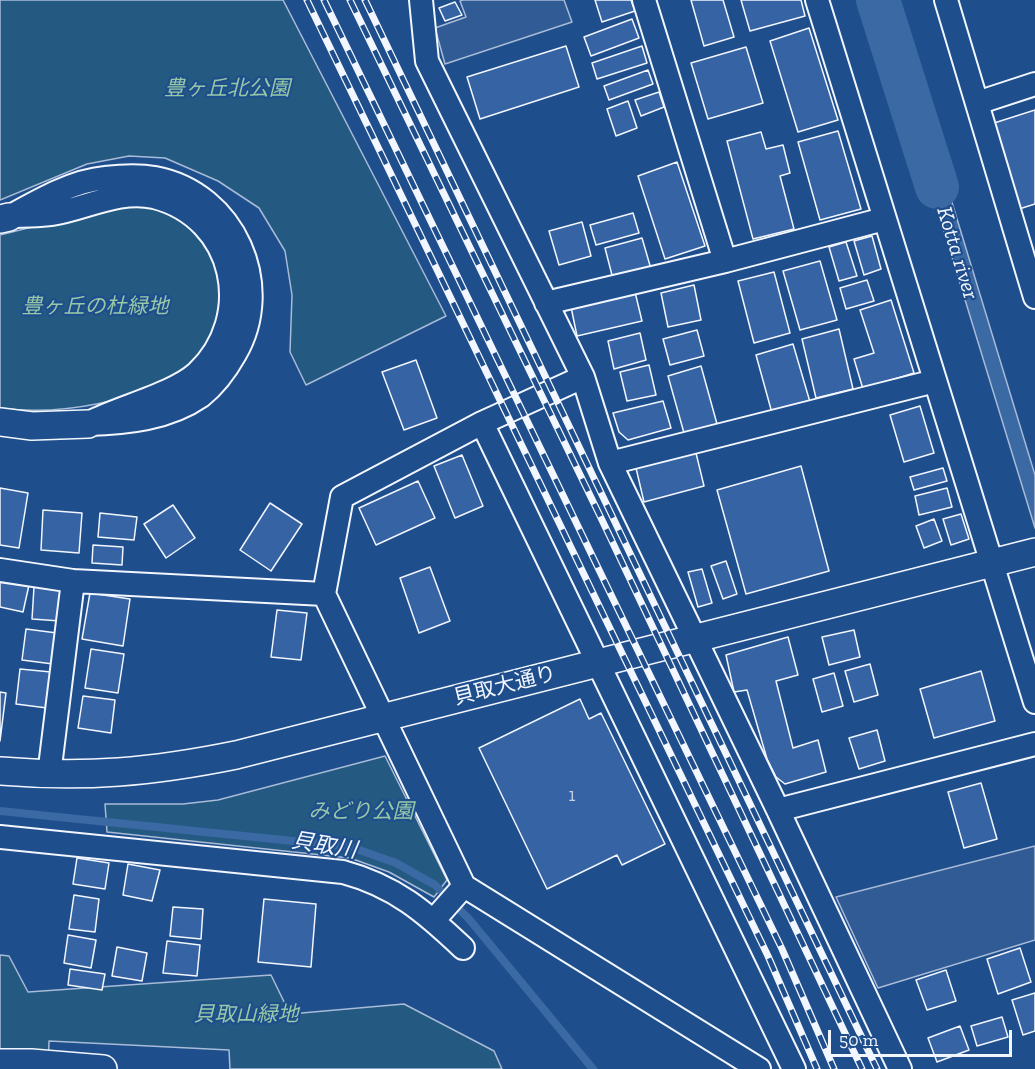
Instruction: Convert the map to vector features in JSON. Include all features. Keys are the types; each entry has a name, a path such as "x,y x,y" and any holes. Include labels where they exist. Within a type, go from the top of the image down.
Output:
{"street":[{"path":"421,0 427,61 584,377 610,463 900,1069"},
{"path":"644,0 725,261"},
{"path":"817,0 935,381 999,562 1035,702"},
{"path":"946,0 1035,297"},
{"path":"977,103 1035,84"},
{"path":"0,422 32,426 88,424 124,406 169,390 196,373 220,345 231,315 232,294 232,284 224,255 207,228 183,210 153,197 114,197 53,214 4,218"},
{"path":"546,303 725,261 884,219"},
{"path":"584,377 482,423 342,497 324,594 385,717 462,888 759,1069"},
{"path":"610,463 935,381"},
{"path":"482,423 794,1069"},
{"name":"貝取大通り","path":"0,771 49,775 126,773 178,766 284,744 1035,552"},
{"path":"0,570 73,581 324,594"},
{"path":"49,775 73,581"},
{"path":"778,810 1035,744"},
{"path":"0,837 343,872 368,879 437,917 463,948"},
{"path":"437,917 462,888"},
{"path":"0,1063 31,1063 103,1069"}],"green space":[{"name":"豊ヶ丘北公園","path":"0,0 283,0 446,316 306,385 290,352 292,295 285,251 259,208 218,181 165,158 129,156 87,164 0,200"},
{"name":"豊ヶ丘の杜緑地","path":"151,204 188,226 199,236 217,258 222,272 223,290 214,332 201,358 169,380 123,398 72,408 23,410 0,408 0,235 116,206"},
{"name":"みどり公園","path":"385,756 447,880 434,897 389,872 350,858 107,832 105,804 183,804 218,800"},
{"name":"貝取山緑地","path":"0,955 9,956 28,992 271,975 290,1014 404,1004 494,1051 502,1069 230,1069 229,1050 49,1041 48,1069 0,1069"}],"shaded area":[{"path":"564,0 572,22 445,64 435,28 466,17 460,1"},
{"path":"1035,846 1035,940 878,988 836,897"}],"water":[{"path":"929,127 1035,475 1035,528 913,130"}],"building":[{"path":"595,0 631,0 635,11 602,22"},
{"path":"691,0 723,0 734,37 704,46"},
{"path":"741,0 801,0 805,16 750,31"},
{"path":"455,2 462,15 445,21 439,8"},
{"path":"632,19 639,38 591,56 584,37"},
{"path":"809,28 838,120 798,132 770,41"},
{"path":"566,46 579,87 480,119 467,77"},
{"path":"642,46 647,63 597,79 592,63"},
{"path":"746,47 763,103 708,119 691,63"},
{"path":"648,70 653,84 609,100 604,86"},
{"path":"659,92 664,107 641,116 635,100"},
{"path":"628,101 637,128 616,136 607,109"},
{"path":"1035,110 1035,204 1016,210 991,124"},
{"path":"838,131 861,209 820,220 798,142"},
{"path":"761,132 766,149 783,145 790,173 780,176 794,229 753,239 727,141"},
{"path":"677,162 705,246 665,259 638,176"},
{"path":"633,213 639,233 596,245 590,225"},
{"path":"582,222 591,256 559,265 549,231"},
{"path":"872,236 881,269 864,275 854,241"},
{"path":"642,238 651,269 613,279 605,248"},
{"path":"846,242 857,276 839,281 829,247"},
{"path":"820,261 837,320 800,330 783,271"},
{"path":"774,272 790,333 754,343 738,281"},
{"path":"867,280 874,301 846,309 840,288"},
{"path":"694,285 701,320 668,327 661,293"},
{"path":"635,292 642,321 577,336 571,307"},
{"path":"891,300 914,373 863,389 854,359 874,353 860,310"},
{"path":"839,329 853,389 816,398 802,339"},
{"path":"697,330 704,356 670,365 663,339"},
{"path":"640,333 646,360 614,369 608,341"},
{"path":"793,344 810,402 772,413 756,355"},
{"path":"416,360 437,418 404,430 382,372"},
{"path":"649,365 656,395 627,401 620,372"},
{"path":"701,366 717,424 684,433 668,376"},
{"path":"663,401 671,428 628,440 619,432 613,413"},
{"path":"920,406 934,453 904,462 890,415"},
{"path":"696,453 704,486 644,502 636,468"},
{"path":"462,455 483,506 455,518 434,466"},
{"path":"801,466 829,571 746,594 717,490"},
{"path":"943,468 947,481 914,490 910,477"},
{"path":"418,481 435,518 376,545 359,508"},
{"path":"0,488 28,493 19,548 0,545"},
{"path":"947,488 952,507 919,515 915,496"},
{"path":"270,503 302,524 271,571 240,550"},
{"path":"173,505 195,538 166,558 144,524"},
{"path":"43,510 82,513 79,553 41,550"},
{"path":"100,513 137,517 134,540 98,537"},
{"path":"961,514 969,539 951,545 943,519"},
{"path":"934,519 942,541 924,548 916,526"},
{"path":"93,545 123,547 122,565 92,563"},
{"path":"726,561 737,594 723,599 711,566"},
{"path":"430,567 450,621 419,633 400,578"},
{"path":"702,569 712,603 698,607 688,572"},
{"path":"0,578 29,585 23,612 0,607"},
{"path":"34,587 62,589 60,621 32,619"},
{"path":"90,593 130,599 123,646 82,639"},
{"path":"277,610 307,613 301,660 271,657"},
{"path":"26,629 57,633 53,664 22,660"},
{"path":"854,630 860,657 829,665 822,637"},
{"path":"788,637 798,675 776,681 793,748 818,740 826,772 785,784 776,777 767,759 747,690 734,692 726,655"},
{"path":"91,649 124,654 118,693 85,688"},
{"path":"870,664 878,695 854,702 845,671"},
{"path":"20,669 51,672 47,708 16,704"},
{"path":"981,671 995,721 934,738 920,689"},
{"path":"834,673 843,706 822,712 813,679"},
{"path":"0,692 6,693 0,741"},
{"path":"83,696 115,700 111,733 78,728"},
{"path":"580,699 589,719 601,713 665,844 622,865 617,855 547,889 479,748"},
{"path":"877,730 885,761 859,769 849,738"},
{"path":"981,783 997,839 964,848 948,792"},
{"path":"77,858 109,863 105,889 73,884"},
{"path":"128,864 160,870 152,901 123,895"},
{"path":"74,895 99,899 95,932 69,929"},
{"path":"264,899 316,904 311,967 258,962"},
{"path":"173,907 203,909 201,939 170,936"},
{"path":"68,935 96,940 91,968 64,963"},
{"path":"167,941 200,945 197,976 163,973"},
{"path":"117,947 147,953 142,981 112,976"},
{"path":"1020,948 1031,982 998,994 987,959"},
{"path":"70,969 105,974 102,990 68,985"},
{"path":"946,970 956,1001 927,1010 916,980"},
{"path":"1035,993 1035,1031 1023,1035 1012,1000"},
{"path":"1002,1017 1008,1037 977,1046 971,1026"},
{"path":"960,1026 969,1050 937,1062 928,1038"}],"waterway":[{"name":"Kotta river","path":"878,0 937,187"},
{"name":"貝取川","path":"0,811 351,847 396,863 435,885 469,919 593,1069"}],"railway":[{"path":"307,0 768,956 817,1069"},
{"path":"324,0 782,949 834,1069"},
{"path":"350,0 602,520 862,1069"},
{"path":"365,0 877,1069"}]}
